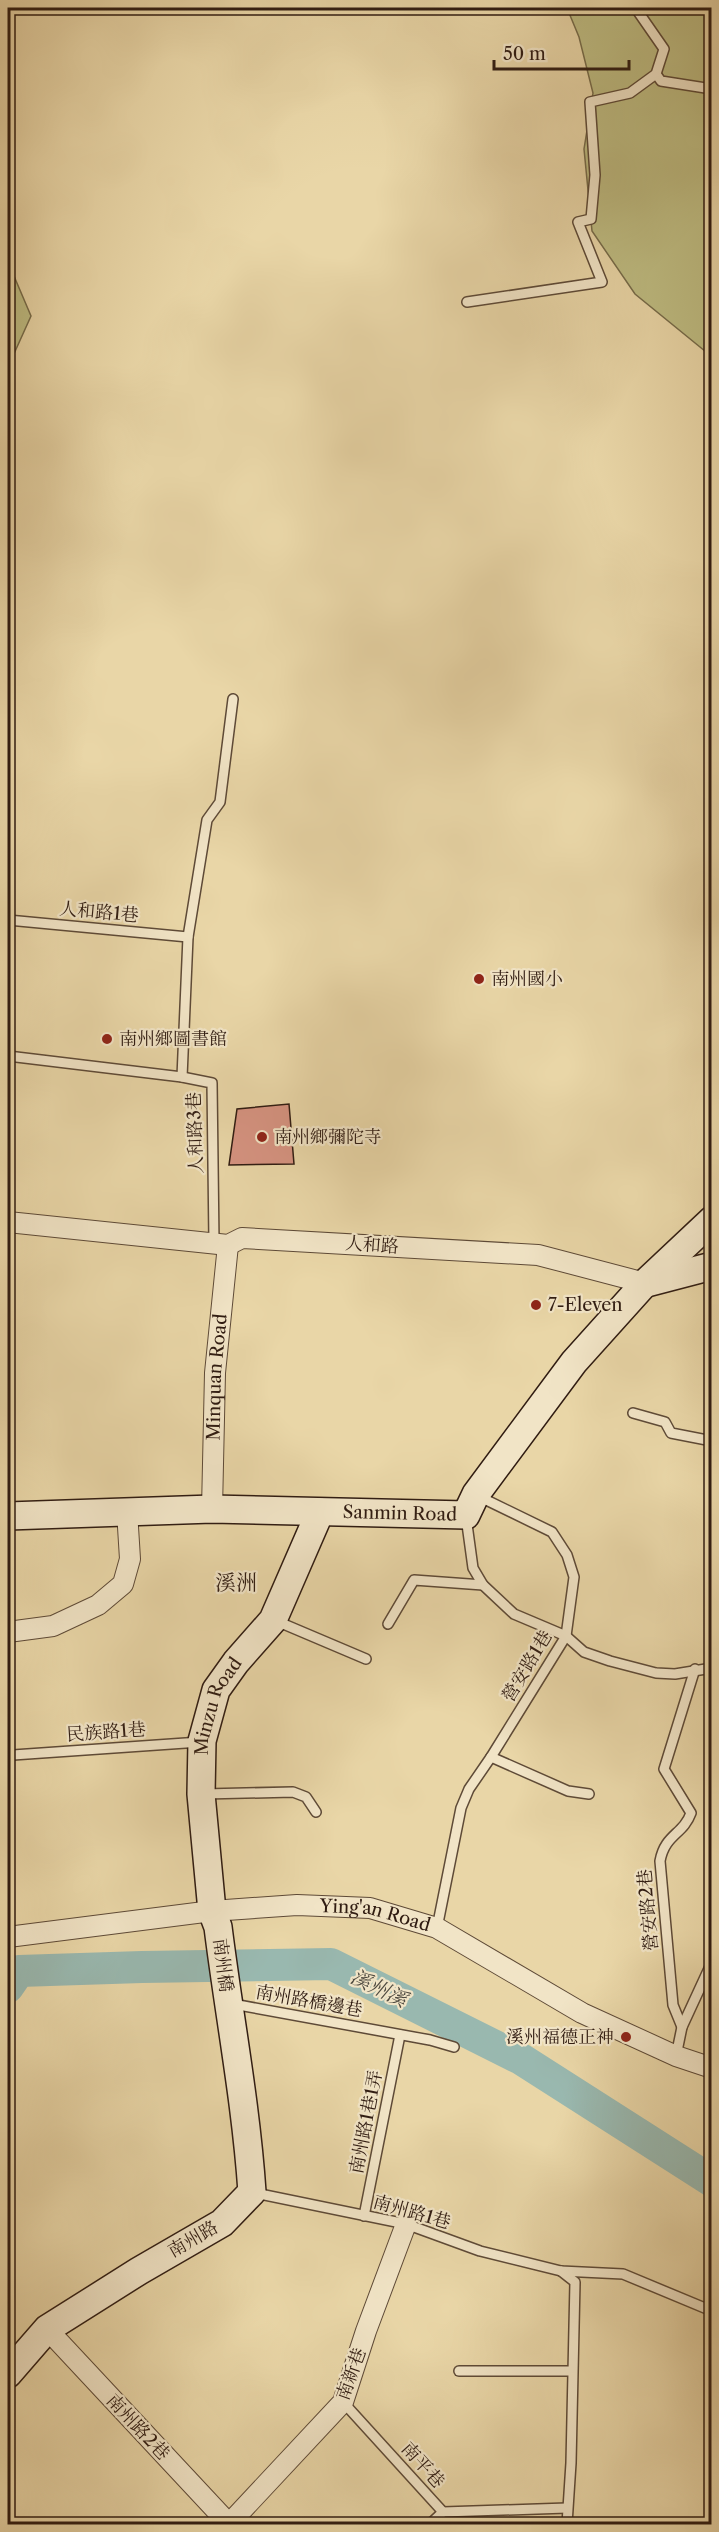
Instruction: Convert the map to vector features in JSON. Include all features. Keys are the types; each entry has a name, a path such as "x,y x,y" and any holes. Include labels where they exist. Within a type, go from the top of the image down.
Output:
{"street":[{"path":"645,1283 711,1220"},
{"name":"人和路","path":"8,1222 221,1244 242,1238 538,1255 645,1283"},
{"name":"Minquan Road","path":"212,1509 221,1244"},
{"path":"645,1283 711,1266"},
{"name":"Sanmin Road","path":"8,1516 212,1509 320,1512 471,1505 574,1362 645,1283"},
{"path":"8,1632 53,1626 98,1605 123,1584 130,1559 127,1511"},
{"name":"Minzu Road","path":"215,1919 201,1794 202,1742 216,1690 236,1662 273,1620 320,1512"},
{"name":"Ying'an Road","path":"8,1936 215,1919 297,1905 370,1908 437,1928 582,2013 676,2056 711,2068"},
{"name":"南州橋","path":"215,1919 228,2003"},
{"path":"228,2003 247,2128 252,2192"},
{"name":"南州路","path":"8,2374 47,2329 139,2271 222,2223 252,2192"},
{"name":"南新巷","path":"229,2524 343,2402 366,2331 406,2224"},
{"name":"南州路2巷","path":"47,2329 229,2524"}],"lane":[{"path":"466,302 602,282 578,222 591,219 595,175 590,102 630,93 656,74 664,49 639,13 638,8"},
{"path":"656,74 661,81 711,88"},
{"path":"182,1077 188,937 207,820 220,801 233,699"},
{"name":"人和路1巷","path":"8,920 188,937"},
{"name":"人和路3巷","path":"8,1056 182,1077 212,1083 221,1244"},
{"path":"633,1413 665,1422 671,1434 711,1440"},
{"path":"471,1505 473,1568 483,1585 514,1614 566,1636 584,1652 656,1673 675,1674 711,1668"},
{"name":"營安路1巷","path":"437,1928 461,1809 468,1789 491,1757 566,1636 574,1577 567,1555 552,1532 471,1505"},
{"path":"388,1624 414,1580 483,1585"},
{"path":"273,1620 366,1659"},
{"name":"營安路2巷","path":"682,2026 673,2005 660,1861 662,1847 688,1821 691,1813 664,1770 695,1669"},
{"name":"民族路1巷","path":"13,1755 202,1742"},
{"path":"491,1757 568,1791 589,1794"},
{"path":"201,1794 293,1792 306,1797 316,1812"},
{"path":"676,2056 682,2026 711,1962"},
{"name":"南州路橋邊巷","path":"228,2003 430,2040 454,2047"},
{"name":"南州路1巷1弄","path":"364,2216 400,2035"},
{"name":"南州路1巷","path":"252,2192 406,2224 480,2251 561,2271 623,2274 711,2311"},
{"path":"561,2271 575,2282 571,2463 567,2524"},
{"path":"459,2371 572,2371"},
{"name":"南平巷","path":"343,2402 443,2512 567,2508"},
{"path":"430,2524 443,2512"}],"shaded area":[{"path":"567,8 711,8 711,356 635,294 592,231 584,149 593,93 579,37"},
{"path":"8,262 31,316 8,367"}],"building":[{"name":"南州鄉彌陀寺","path":"289,1104 294,1164 229,1165 237,1109"}],"waterway":[{"name":"溪州溪","path":"8,1987 19,1971 331,1964 521,2059 712,2181"}],"place":[{"name":"南州國小","path":"479,979"},
{"name":"南州鄉圖書館","path":"107,1039"},
{"name":"南州鄉彌陀寺","path":"262,1137"},
{"name":"7-Eleven","path":"536,1305"},
{"name":"溪州福德正神","path":"626,2037"}],"district":[{"name":"溪洲","path":"236,1582"}]}
